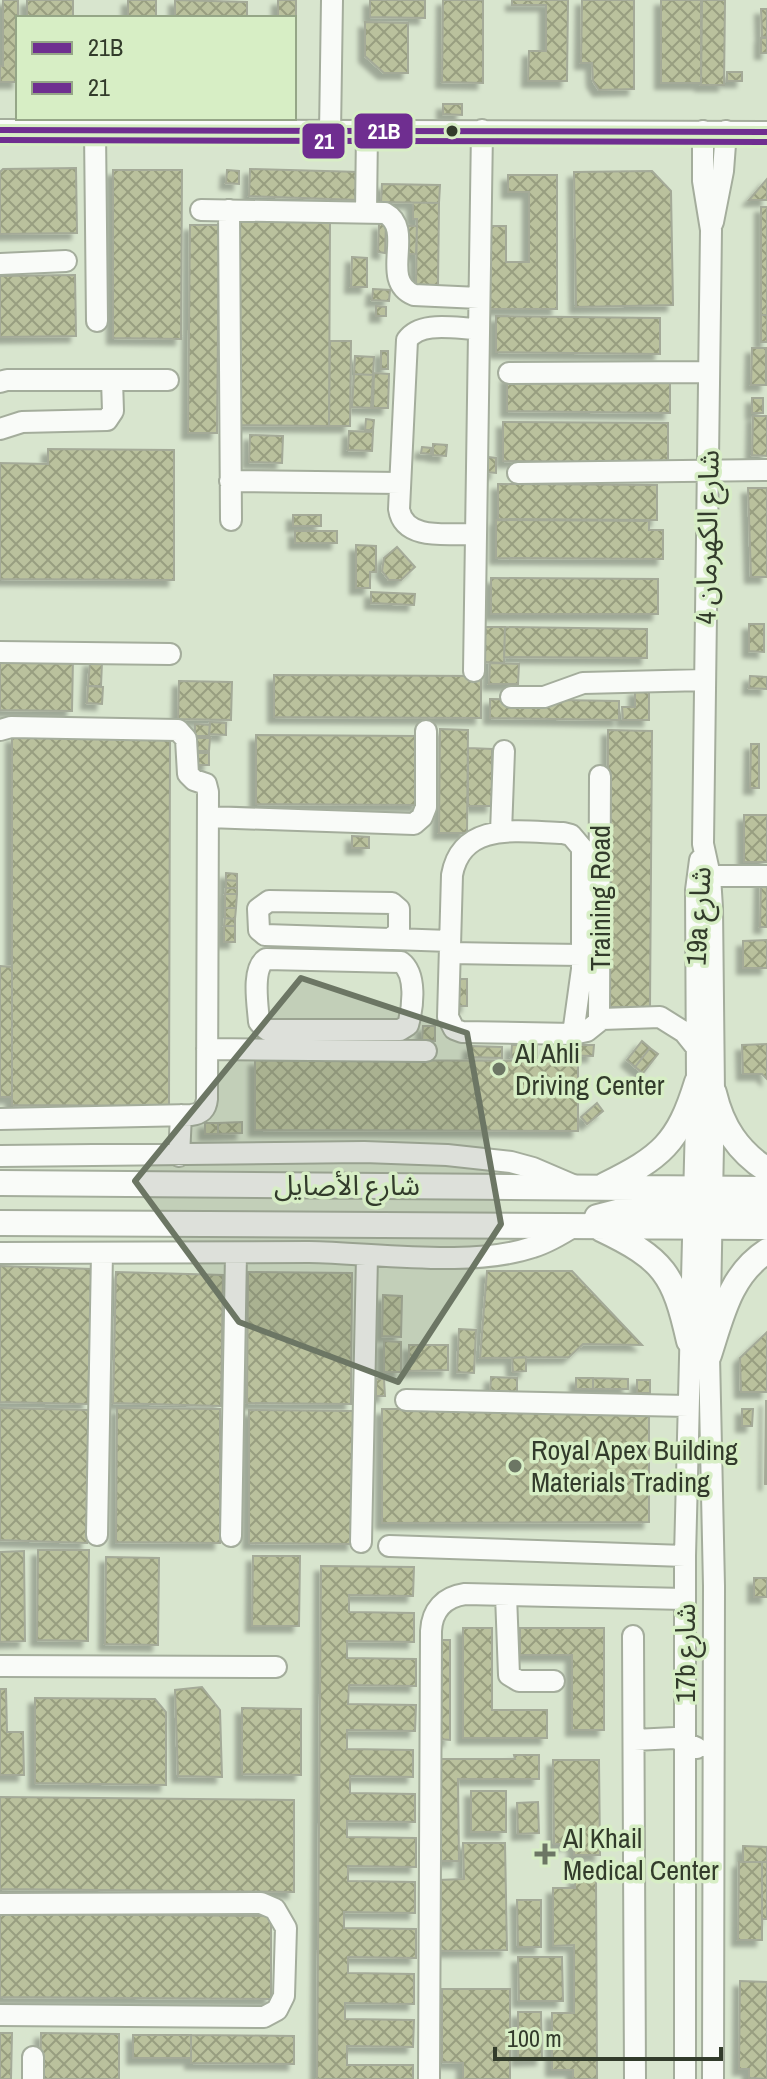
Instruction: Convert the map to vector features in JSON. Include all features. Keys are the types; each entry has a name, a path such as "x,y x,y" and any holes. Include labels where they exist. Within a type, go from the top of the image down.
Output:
{"main road":[{"path":"706,1088 734,1141 767,1170"},
{"path":"600,1187 638,1168 666,1146 706,1088"},
{"name":"شارع الأصايل","path":"0,1183 600,1187 703,1208 767,1227"},
{"name":"شارع الأصايل","path":"0,1223 584,1225 703,1208 767,1189"},
{"path":"703,1208 767,1206"},
{"path":"584,1225 628,1242 657,1262 668,1276 699,1348"},
{"path":"699,1348 732,1287 747,1267 767,1251"}],"street":[{"path":"330,132 332,0"},
{"path":"0,130 767,132"},
{"path":"474,671 482,130"},
{"path":"95,131 97,321"},
{"path":"366,212 367,131"},
{"name":"شارع الكهرمان 4","path":"703,131 703,181 711,230 703,844"},
{"name":"شارع الكهرمان 4","path":"711,230 723,171 726,131"},
{"path":"201,210 385,213 395,221 398,277 404,291 414,295 479,298"},
{"path":"229,210 231,520"},
{"path":"0,264 66,261"},
{"path":"476,534 413,530 400,515 400,483 407,340 414,332 425,328 479,329"},
{"path":"509,373 709,372"},
{"path":"0,429 22,422 107,420 113,411 112,380"},
{"path":"0,382 168,380"},
{"path":"518,473 767,470"},
{"path":"230,481 400,483"},
{"path":"0,652 170,654"},
{"path":"511,697 544,697 583,683 705,680"},
{"path":"0,730 11,727 178,730 186,739 188,774 208,788 207,1103 199,1113 181,1115 0,1119"},
{"path":"208,817 414,824 422,817 426,807 426,731"},
{"path":"501,832 504,751"},
{"name":"Training Road","path":"599,1020 600,776"},
{"path":"600,836 501,832 470,842 454,864 448,1017 454,1029 462,1032 573,1034 587,1031 599,1020 660,1017 677,1005 695,981"},
{"path":"571,835 582,848 580,998 573,1034"},
{"name":"19a شارع","path":"703,844 710,876 703,1208"},
{"name":"19a شارع","path":"703,844 696,890 695,981 696,1047 706,1088"},
{"path":"710,876 767,876"},
{"path":"393,939 399,932 400,912 398,906 392,903 265,902 258,909 259,930 265,935 393,939 450,947 582,955"},
{"path":"285,936 286,959"},
{"path":"371,939 371,960"},
{"path":"207,1049 277,1040 405,1028 410,1021 412,978 409,969 396,961 286,959 266,959 258,966 259,1022 277,1040 426,1051"},
{"path":"660,1017 684,1032 696,1047"},
{"path":"179,1156 181,1115"},
{"path":"0,1156 364,1152 475,1157 533,1168 575,1186"},
{"name":"17b شارع","path":"703,1208 699,1348 714,1586 713,2079"},
{"path":"0,1253 327,1253 458,1257 507,1253 543,1243 584,1225"},
{"path":"97,1535 102,1253"},
{"path":"231,1536 236,1254"},
{"path":"361,1542 367,1256"},
{"name":"17b شارع","path":"685,2079 685,1556 688,1406 699,1348"},
{"path":"406,1400 688,1406"},
{"path":"389,1546 685,1556"},
{"path":"429,2079 431,1623 443,1602 457,1595 685,1599"},
{"path":"506,1595 509,1675 519,1681 554,1681"},
{"path":"633,1636 635,2079"},
{"path":"0,1666 276,1667"},
{"path":"634,1734 685,1735 695,1746 703,1759 713,1849"},
{"path":"0,1904 261,1903 275,1909 286,1928 284,1996 277,2010 264,2017 0,2015"},
{"path":"33,2057 33,2079"}],"highlighted area":[{"path":"301,978 467,1033 501,1224 398,1382 239,1322 135,1181"}],"building":[{"path":"3,0 18,0 16,82 0,82 0,66 3,66"},
{"path":"27,0 73,0 73,16 27,16"},
{"path":"128,0 156,0 156,16 128,16"},
{"path":"175,0 247,2 247,16 175,16"},
{"path":"278,0 296,0 296,16 278,16"},
{"path":"370,0 425,0 425,18 370,17"},
{"path":"443,0 483,0 483,83 442,82"},
{"path":"512,0 568,0 567,81 528,81 529,51 546,51 546,5 512,5"},
{"path":"582,0 634,0 634,89 599,90 593,81 592,63 581,63"},
{"path":"661,0 701,0 701,83 661,83"},
{"path":"702,0 725,0 724,85 701,85"},
{"path":"761,9 767,9 767,37 762,37"},
{"path":"365,22 408,23 408,73 384,73 365,56"},
{"path":"761,38 767,38 767,53 761,53"},
{"path":"727,72 742,72 742,81 727,81"},
{"path":"443,104 462,104 462,115 443,114"},
{"path":"76,168 77,233 0,234 0,172 3,169"},
{"path":"250,169 360,172 359,200 249,196"},
{"path":"113,170 182,170 181,339 113,338"},
{"path":"227,170 239,171 239,184 226,183"},
{"path":"652,171 671,191 673,305 576,307 574,172"},
{"path":"508,175 557,175 557,309 489,309 489,226 506,226 506,262 529,262 529,192 508,192"},
{"path":"767,179 767,200 749,200"},
{"path":"382,184 440,185 439,203 381,202"},
{"path":"413,203 439,203 438,287 416,287 417,219 413,219"},
{"path":"761,207 767,207 767,315 761,315"},
{"path":"240,218 330,219 329,426 239,425"},
{"path":"379,224 386,224 385,253 378,252"},
{"path":"190,225 219,225 217,433 188,433"},
{"path":"406,226 417,226 416,254 406,254"},
{"path":"352,257 367,258 367,287 351,287"},
{"path":"75,275 76,336 0,337 0,276"},
{"path":"373,289 390,290 389,301 372,300"},
{"path":"376,306 386,307 386,316 376,316"},
{"path":"761,315 767,315 767,342 761,342"},
{"path":"496,316 660,318 660,354 496,352"},
{"path":"330,341 351,341 350,426 329,426"},
{"path":"752,348 766,348 766,385 751,385"},
{"path":"381,351 388,351 388,369 381,369"},
{"path":"355,356 374,357 373,375 354,374"},
{"path":"374,373 389,374 388,408 373,408"},
{"path":"354,374 373,375 371,408 352,407"},
{"path":"507,376 670,379 670,413 507,411"},
{"path":"752,398 763,398 763,413 752,413"},
{"path":"753,416 767,416 767,456 752,455"},
{"path":"366,419 374,420 373,430 365,430"},
{"path":"503,422 668,423 668,463 503,461"},
{"path":"349,431 373,432 372,451 348,450"},
{"path":"250,435 283,436 282,463 249,462"},
{"path":"433,444 447,445 446,456 433,455"},
{"path":"422,447 431,448 431,454 421,453"},
{"path":"48,449 174,450 174,580 0,579 0,463 48,464"},
{"path":"488,457 496,458 496,473 487,472"},
{"path":"498,484 657,485 657,520 498,519"},
{"path":"748,488 767,488 767,577 751,577"},
{"path":"293,515 321,515 321,526 293,526"},
{"path":"496,520 649,521 649,530 663,530 663,559 496,558"},
{"path":"295,531 337,531 337,543 295,543"},
{"path":"356,545 376,546 376,572 370,572 370,588 356,588"},
{"path":"397,547 415,567 401,580 389,580 382,571 384,558"},
{"path":"491,578 658,579 658,614 491,614"},
{"path":"371,592 415,594 414,605 371,603"},
{"path":"749,624 764,624 764,652 749,651"},
{"path":"484,627 505,627 504,663 484,662"},
{"path":"505,627 647,629 647,658 504,657"},
{"path":"0,656 73,658 72,711 0,710"},
{"path":"90,661 102,662 101,686 88,686"},
{"path":"490,663 519,664 518,684 489,684"},
{"path":"274,675 481,676 481,718 274,717"},
{"path":"750,676 767,677 767,689 749,688"},
{"path":"179,681 232,682 231,720 178,719"},
{"path":"88,686 103,687 102,704 87,703"},
{"path":"635,690 649,690 649,720 623,720 622,707 635,707"},
{"path":"490,699 619,701 619,720 490,718"},
{"path":"210,722 226,723 226,735 209,734"},
{"path":"195,724 210,725 209,736 195,736"},
{"path":"440,729 468,730 467,833 439,833"},
{"path":"608,730 652,731 650,1007 607,1007"},
{"path":"256,735 419,736 419,805 256,804"},
{"path":"12,737 170,738 169,1106 12,1105"},
{"path":"195,738 210,738 209,751 195,751"},
{"path":"751,744 759,744 759,788 750,788"},
{"path":"468,748 492,749 492,806 468,806"},
{"path":"195,753 209,753 209,765 195,765"},
{"path":"744,815 767,815 767,862 744,862"},
{"path":"352,836 369,837 369,848 352,848"},
{"path":"226,873 237,874 237,881 226,880"},
{"path":"226,880 237,881 237,888 226,888"},
{"path":"761,880 767,880 767,927 760,927"},
{"path":"226,888 237,888 237,894 225,894"},
{"path":"225,894 237,894 236,908 225,908"},
{"path":"225,908 236,908 235,919 225,918"},
{"path":"225,918 235,919 235,926 224,926"},
{"path":"224,926 235,926 235,942 224,942"},
{"path":"767,940 767,968 743,968 743,941"},
{"path":"0,966 12,967 12,1097 0,1097"},
{"path":"456,979 467,979 467,1006 455,1006"},
{"path":"423,1026 435,1026 435,1041 422,1040"},
{"path":"642,1041 650,1048 635,1067 627,1060"},
{"path":"767,1044 767,1079 762,1074 743,1074 742,1045"},
{"path":"512,1045 537,1045 537,1058 511,1057"},
{"path":"548,1045 594,1045 593,1056 548,1055"},
{"path":"470,1046 502,1047 502,1058 469,1057"},
{"path":"650,1048 658,1054 643,1073 635,1067"},
{"path":"255,1060 578,1061 578,1131 255,1130"},
{"path":"597,1103 603,1111 587,1124 581,1117"},
{"path":"242,1122 242,1133 218,1134 218,1123"},
{"path":"205,1123 218,1123 218,1134 205,1134"},
{"path":"0,1266 92,1269 88,1404 0,1402"},
{"path":"487,1271 572,1271 642,1345 583,1344 569,1357 480,1358"},
{"path":"116,1272 223,1275 221,1406 113,1403"},
{"path":"248,1272 352,1273 351,1404 247,1403"},
{"path":"383,1295 402,1296 401,1337 382,1336"},
{"path":"459,1329 476,1330 474,1373 457,1372"},
{"path":"767,1332 767,1392 741,1392 740,1358"},
{"path":"384,1341 401,1342 401,1372 384,1372"},
{"path":"409,1345 448,1345 448,1370 409,1371"},
{"path":"526,1357 526,1371 513,1372 512,1358"},
{"path":"491,1377 517,1378 517,1393 490,1392"},
{"path":"576,1378 593,1378 593,1389 576,1389"},
{"path":"593,1378 628,1379 628,1389 593,1389"},
{"path":"376,1379 384,1379 385,1396 376,1396"},
{"path":"637,1380 650,1380 650,1393 637,1393"},
{"path":"766,1401 767,1484 765,1484"},
{"path":"0,1408 89,1410 87,1543 0,1540"},
{"path":"117,1408 220,1409 220,1543 116,1542"},
{"name":"Royal Apex Building Materials Trading","path":"382,1409 649,1409 649,1522 382,1523"},
{"path":"742,1409 753,1409 752,1426 742,1426"},
{"path":"249,1410 353,1411 353,1544 249,1543"},
{"path":"38,1550 89,1550 88,1641 37,1640"},
{"path":"24,1551 25,1641 0,1642 0,1552"},
{"path":"253,1556 300,1556 299,1626 252,1626"},
{"path":"106,1557 159,1558 158,1645 105,1644"},
{"path":"321,1566 414,1567 413,1596 349,1595 349,1612 414,1613 414,1642 347,1641 347,1658 416,1659 416,1686 349,1685 348,1704 416,1705 415,1731 347,1730 347,1749 413,1750 413,1777 350,1776 350,1793 415,1794 415,1822 347,1821 347,1837 416,1838 416,1867 348,1866 348,1881 415,1882 415,1913 344,1912 344,1928 416,1929 416,1958 348,1957 348,1973 414,1974 414,2004 345,2003 345,2019 414,2020 413,2047 347,2046 347,2065 413,2065 413,2079 317,2079"},
{"path":"754,1578 767,1578 767,1597 754,1597"},
{"path":"463,1628 492,1628 492,1710 547,1710 547,1738 463,1738"},
{"path":"520,1628 604,1628 604,1730 572,1730 572,1655 520,1655"},
{"path":"438,1640 450,1640 450,1740 439,1739"},
{"path":"202,1687 220,1710 222,1777 178,1776 175,1690"},
{"path":"0,1689 6,1689 7,1732 23,1732 24,1775 0,1775"},
{"path":"35,1698 155,1699 166,1712 166,1785 35,1783"},
{"path":"242,1708 301,1709 301,1775 242,1774"},
{"path":"514,1755 539,1755 539,1779 458,1779 459,1861 435,1861 433,1759 515,1759"},
{"path":"553,1760 599,1760 600,1855 574,1855 574,1844 554,1844"},
{"path":"471,1791 506,1791 506,1832 471,1832"},
{"path":"0,1797 294,1800 294,1892 0,1889"},
{"path":"538,1802 539,1833 518,1834 517,1803"},
{"path":"463,1843 505,1843 507,1950 439,1951 438,1880 464,1879"},
{"path":"743,1846 767,1847 767,1862 743,1862"},
{"path":"739,1862 762,1862 762,1940 738,1940"},
{"path":"762,1862 767,1862 767,1919 762,1919"},
{"path":"575,1877 596,1877 597,2079 573,2079 573,2070 552,2070 552,2013 574,2013 574,1945 553,1946 553,1888 575,1888"},
{"path":"517,1900 541,1900 541,1947 518,1947"},
{"path":"0,1914 271,1916 271,1999 0,1997"},
{"path":"518,1957 562,1957 563,2001 519,2001"},
{"path":"740,1981 767,1982 767,2079 749,2078 749,2069 739,2069"},
{"path":"442,1989 510,1989 510,2079 463,2079 463,2063 442,2062"},
{"path":"518,2012 541,2012 542,2059 518,2060"},
{"path":"0,2033 12,2033 11,2079 0,2079"},
{"path":"41,2033 119,2034 119,2079 40,2079"},
{"path":"133,2035 191,2035 191,2058 133,2058"},
{"path":"191,2035 294,2036 294,2064 191,2063"}],"transit line":[{"name":"21B","path":"0,130 767,132"},
{"name":"21","path":"0,140 767,142"}],"place":[{"name":"Al Ahli Driving Center","path":"499,1069"},
{"name":"Royal Apex Building Materials Trading","path":"515,1466"},
{"name":"Al Khail Medical Center","path":"545,1854"}]}
